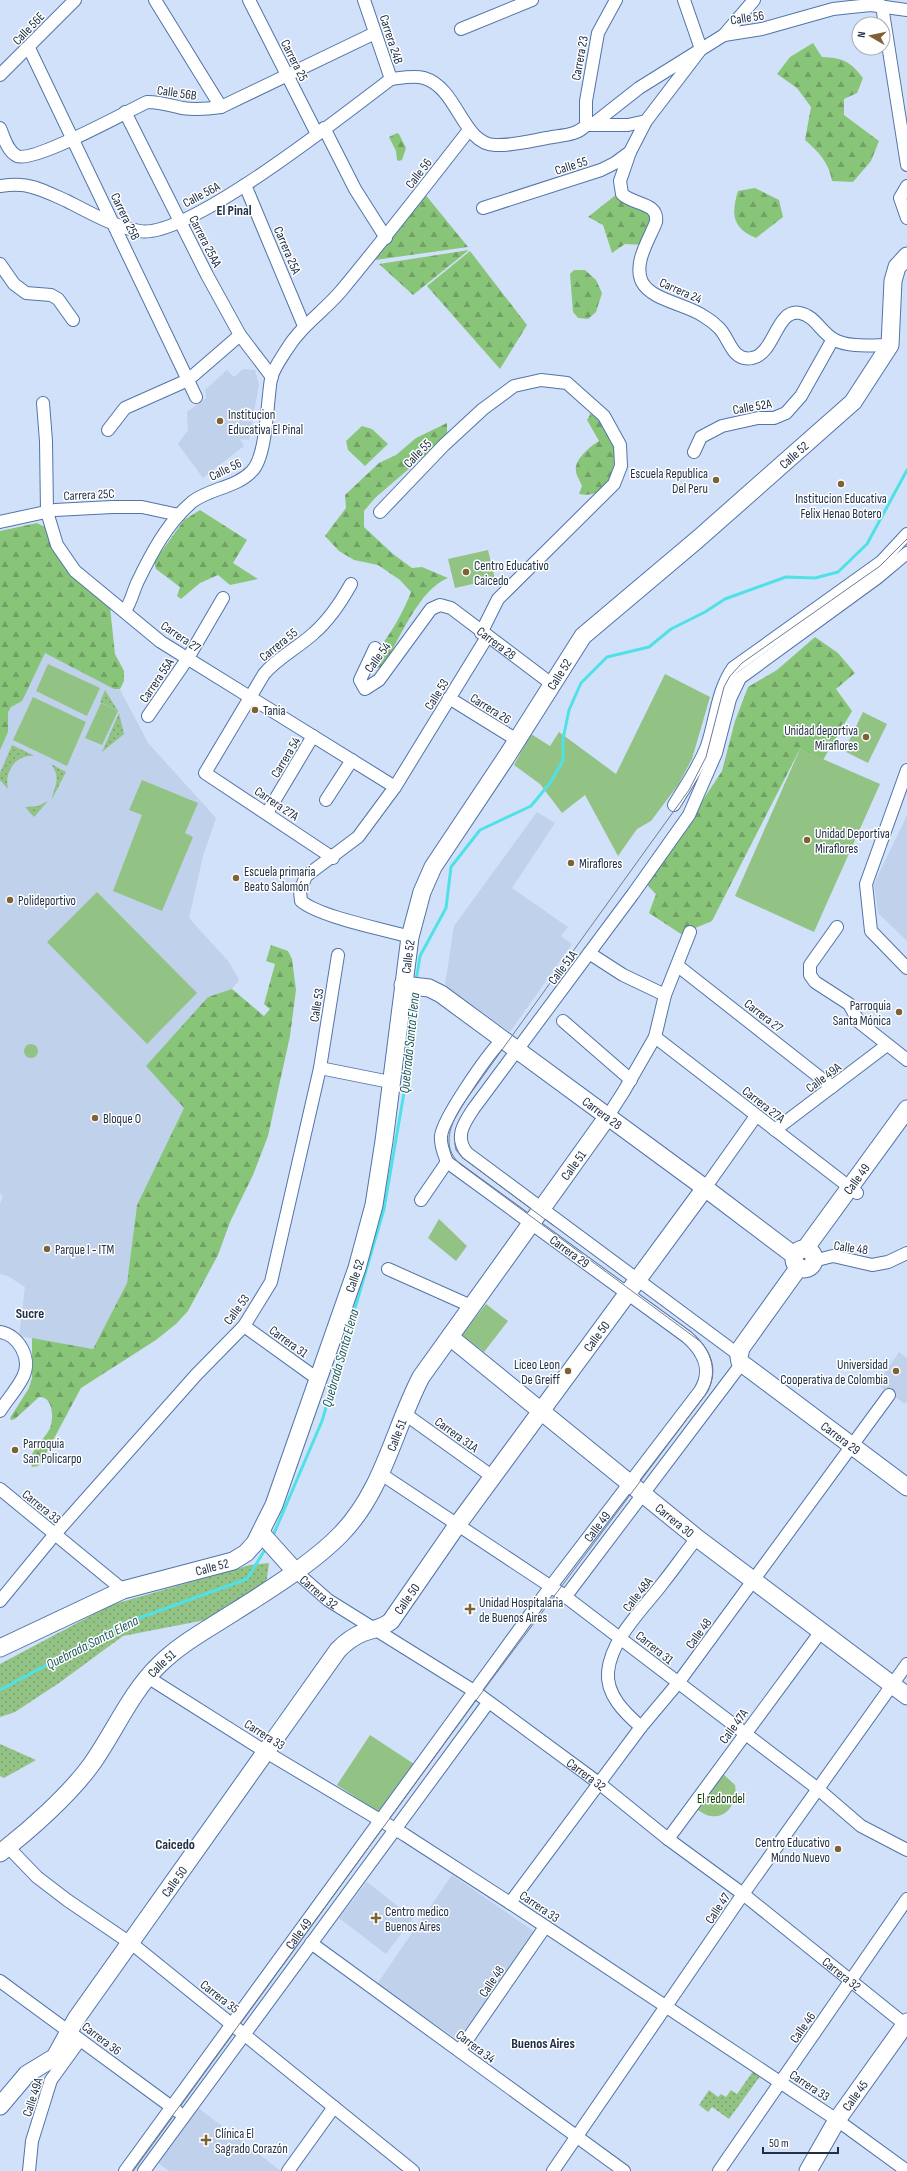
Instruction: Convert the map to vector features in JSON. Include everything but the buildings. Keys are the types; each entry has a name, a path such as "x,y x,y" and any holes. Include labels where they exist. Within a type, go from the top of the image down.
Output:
{"street":[{"name":"Carrera 25","path":"249,0 287,75 386,238"},
{"name":"Carrera 24B","path":"364,0 391,79 415,77 424,78 435,83 450,97 469,130"},
{"path":"461,29 532,0"},
{"name":"Carrera 23","path":"589,125 586,101 598,33 616,0"},
{"path":"684,0 701,49"},
{"path":"724,35 754,0"},
{"name":"Calle 56E","path":"0,75 29,48 73,1"},
{"path":"157,1 221,107"},
{"name":"Calle 56","path":"125,611 154,549 179,515 193,501 214,490 228,485 252,471 258,460 264,436 272,377 287,348 304,326 328,306 386,238 469,130 477,137 495,145 581,131 639,88 724,35 769,28 834,9 871,5 907,10"},
{"path":"882,6 907,165"},
{"name":"Calle 56B","path":"0,128 10,151 18,156 26,157 73,139 147,102 161,102 183,108 202,110 221,107 375,32"},
{"name":"Carrera 25B","path":"29,48 196,397"},
{"name":"Calle 55","path":"483,208 601,170 615,163 630,152 646,121 701,49"},
{"name":"Calle 56A","path":"0,186 22,185 45,191 115,225 141,232 158,231 211,207 245,185 391,79"},
{"name":"Carrera 25AA","path":"125,112 240,335 272,377"},
{"path":"589,125 628,125 646,121"},
{"name":"Carrera 24","path":"630,152 620,181 622,194 631,200 654,209 657,215 639,266 642,282 652,293 693,309 703,315 720,328 735,354 743,358 752,358 762,354 785,317 793,313 798,312 809,316 833,339"},
{"name":"Carrera 25A","path":"245,185 304,326"},
{"path":"907,186 900,198 907,218"},
{"path":"833,339 858,345 890,345 893,281 897,267 907,256"},
{"path":"0,264 14,284 20,289 26,293 51,295 58,299 73,320"},
{"path":"108,430 125,408 188,380 240,335"},
{"name":"Calle 52A","path":"694,452 701,437 722,426 758,418 774,418 786,413 801,396 833,339"},
{"name":"Calle 52","path":"0,1648 123,1590 233,1560 246,1553 264,1536 357,1268 374,1205 384,1141 390,1082 411,986 410,937 422,892 433,867 553,685 583,636 698,540 853,402 890,345"},
{"name":"Calle 55","path":"380,512 450,440 483,409 514,386 541,380 567,384 604,416 620,445"},
{"name":"Carrera 27","path":"43,403 46,441 47,512 57,544 76,570 99,592 125,611 161,642 395,787"},
{"name":"Calle 53","path":"410,937 337,917 305,904 301,901 300,891 306,876 333,858 358,837 395,787 450,698 484,635 498,599 614,484 621,466 620,445"},
{"name":"Carrera 25C","path":"0,522 47,512 142,507 179,515"},
{"path":"674,805 700,764 707,744 720,693 726,678 733,668 881,562 907,534"},
{"name":"Calle 51A","path":"460,1136 466,1120 689,814 716,754 730,699 740,678 877,578 907,553"},
{"name":"Carrera 55","path":"206,773 264,674 274,662 314,633 327,620 351,584"},
{"name":"Carrera 55A","path":"148,716 188,658 223,598"},
{"name":"Carrera 28","path":"440,606 451,608 484,635 553,685"},
{"name":"Calle 54","path":"375,648 360,680 365,689 379,680 430,609 440,606"},
{"name":"Carrera 26","path":"450,698 517,740"},
{"name":"Carrera 54","path":"267,813 314,736"},
{"path":"326,800 352,760"},
{"path":"907,770 866,884 871,931 907,968"},
{"name":"Carrera 27A","path":"206,773 333,858"},
{"path":"837,927 810,965 810,974 815,982 849,1004 859,1022 907,1060"},
{"name":"Calle 51","path":"4,1850 68,1791 91,1765 136,1694 158,1666 204,1629 218,1622 295,1571 342,1533 354,1518 381,1474 421,1378 608,1116 631,1080 655,1037 665,995 678,966 690,932"},
{"path":"589,953 622,975 665,995"},
{"name":"Calle 53","path":"0,1601 55,1534 196,1375 244,1326 273,1277 320,1068 338,955"},
{"name":"Carrera 27","path":"678,966 832,1087"},
{"name":"Carrera 28","path":"411,986 441,994 705,1188 805,1258"},
{"path":"564,1021 631,1080"},
{"name":"Carrera 27A","path":"655,1037 854,1190"},
{"path":"420,1200 447,1162 441,1146 441,1136 444,1125 451,1111 502,1040"},
{"name":"Calle 49A","path":"775,1130 887,1045"},
{"path":"320,1068 390,1082"},
{"name":"Calle 49","path":"566,1596 642,1495 740,1358 741,1348 854,1190 907,1109"},
{"name":"Calle 50","path":"0,2106 27,2074 46,2064 75,2036 76,2019 131,1944 338,1650 354,1637 374,1629 382,1628 392,1621 458,1524 542,1412 756,1116"},
{"name":"Calle 49","path":"854,1190 907,1125"},
{"name":"Carrera 29","path":"460,1136 460,1144 467,1154 638,1280 851,1446 907,1487"},
{"name":"Carrera 29","path":"447,1162 531,1222 697,1345 704,1356 706,1365"},
{"name":"Calle 48","path":"805,1258 833,1256 872,1265 888,1262 907,1253"},
{"path":"388,1269 471,1306"},
{"name":"Carrera 31","path":"244,1326 319,1380"},
{"path":"0,1332 8,1333 16,1339 22,1347 25,1361 23,1376 0,1411"},
{"name":"Carrera 30","path":"450,1337 642,1495 697,1538 822,1630 907,1696"},
{"name":"Calle 49","path":"478,1686 551,1586 703,1386 706,1379 706,1365"},
{"name":"Calle 48","path":"510,1903 641,1727 678,1683 889,1395"},
{"name":"Carrera 31A","path":"405,1414 493,1477"},
{"name":"Carrera 31","path":"381,1474 566,1596 744,1735 818,1789 861,1826 907,1850"},
{"name":"Carrera 33","path":"0,1489 123,1590"},
{"name":"Carrera 32","path":"264,1536 295,1571 328,1600 479,1694 600,1784 668,1839 743,1894 850,1982 906,2024"},
{"name":"Calle 48A","path":"641,1727 624,1712 610,1688 608,1673 611,1658 621,1638 697,1538"},
{"path":"270,1588 281,1555"},
{"name":"Calle 47A","path":"668,1839 822,1630"},
{"name":"Calle 47","path":"554,2171 743,1894 907,1664"},
{"name":"Carrera 33","path":"149,1678 266,1752 395,1829 510,1903 837,2120 907,2171"},
{"name":"Calle 49","path":"125,2171 382,1821 470,1697"},
{"name":"Calle 49","path":"144,2171 186,2118 244,2034 485,1707"},
{"name":"Carrera 35","path":"4,1850 43,1882 131,1944 233,2024 413,2171"},
{"name":"Calle 46","path":"719,2171 907,1899"},
{"name":"Calle 48","path":"460,2050 545,1927"},
{"name":"Carrera 34","path":"311,1943 460,2050 624,2171"},
{"name":"Carrera 36","path":"0,1981 186,2118"},
{"name":"Calle 45","path":"808,2171 837,2120 906,2024"},
{"name":"Calle 49A","path":"28,2171 32,2141 51,2080 75,2036"},
{"path":"46,2064 51,2080"},
{"path":"288,2171 334,2107"}],"shaded area":[{"name":"Institucion Educativa El Pinal","path":"243,369 255,370 259,385 249,440 240,439 244,446 203,478 178,444 188,430 187,412 206,398 205,390 227,370 234,377"},
{"path":"38,640 114,678 148,743 216,818 203,856 189,918 229,962 239,980 231,990 208,997 184,1108 137,1205 127,1283 93,1349 19,1336 25,1287 8,1276 0,1274 0,1204 3,1196 0,1193 0,700"},
{"path":"537,812 555,823 512,888 568,927 561,936 572,944 510,1032 445,985 454,926"},
{"path":"907,815 907,941 878,913 874,884"},
{"name":"Universidad Cooperativa de Colombia","path":"899,1352 907,1358 907,1401 905,1404 877,1384"},
{"path":"452,1875 535,1932 458,2040 377,1984"},
{"name":"Centro medico Buenos Aires","path":"367,1882 413,1918 386,1954 339,1918"},
{"name":"Clínica El Sagrado Corazón","path":"197,2107 281,2171 169,2171 156,2161"}],"green space":[{"path":"813,43 822,57 835,58 850,64 863,78 857,93 844,99 844,115 879,141 871,161 853,182 832,181 831,175 823,158 805,140 811,107 797,88 777,74 790,57"},
{"path":"397,133 399,134 406,148 402,160 399,161 397,160 396,151 389,137"},
{"path":"755,188 779,200 783,217 756,238 742,230 735,219 734,213 738,191"},
{"path":"424,193 468,247 375,260"},
{"path":"617,194 652,214 643,245 625,244 612,253 603,225 588,217"},
{"path":"469,250 413,295 379,264"},
{"path":"470,251 527,325 500,369 427,286"},
{"path":"574,270 585,270 596,280 602,293 596,312 588,319 578,318 573,312 570,274"},
{"path":"592,411 615,446 616,457 610,478 604,488 599,492 587,495 579,494 582,486 576,473 576,466 584,453 599,441 587,420"},
{"path":"447,423 447,436 375,498 364,511 364,527 393,554 412,568 422,567 448,578 438,584 419,604 383,667 377,668 374,664 374,651 385,641 401,615 411,592 400,580 378,565 354,560 339,551 325,536 346,508 345,495 379,463 396,455 416,438"},
{"path":"362,426 372,429 388,444 365,466 348,450 346,441"},
{"path":"200,510 247,540 233,563 258,579 230,585 218,575 200,583 181,599 177,596 180,587 156,569 154,562 184,520"},
{"path":"37,523 45,527 66,562 110,607 115,654 124,671 124,681 120,689 114,689 45,653 22,701 11,707 8,712 8,732 0,750 0,531"},
{"path":"488,550 495,579 455,588 448,559"},
{"path":"815,637 838,653 855,673 836,689 852,711 823,760 800,749 712,921 681,934 649,913 656,894 647,885 722,771 735,721 748,687 777,670"},
{"path":"48,664 100,688 87,716 36,691"},
{"path":"665,674 710,697 692,759 678,785 651,821 637,829 618,856 585,795 562,813 540,784 514,765 531,734 550,746 559,732 616,774"},
{"path":"105,690 118,711 100,702"},
{"path":"33,697 86,722 67,766 13,740"},
{"path":"101,703 118,711 102,745 85,738"},
{"name":"Unidad deportiva Miraflores","path":"863,712 887,724 868,763 844,751"},
{"path":"119,713 124,734 102,752"},
{"path":"12,745 35,756 22,758 13,765 8,776 8,789 0,780 0,773"},
{"name":"Unidad Deportiva Miraflores","path":"800,749 880,784 814,932 735,896"},
{"path":"51,764 66,772 52,799 57,778"},
{"path":"142,780 198,803 185,833 193,837 162,911 113,891 142,815 129,810"},
{"path":"48,801 34,817 25,807 38,806"},
{"path":"97,892 197,993 147,1044 47,942"},
{"path":"271,945 288,951 292,959 296,990 290,1036 268,1136 253,1175 230,1222 218,1255 188,1311 176,1324 156,1340 81,1388 43,1459 38,1466 32,1467 31,1462 34,1451 48,1433 50,1428 52,1414 50,1404 44,1398 39,1397 15,1419 11,1420 10,1418 29,1388 32,1378 32,1338 93,1349 127,1283 137,1205 184,1108 146,1066 208,997 232,989 264,1016 270,1009 264,1004 275,964 266,961"},
{"path":"31,1044 36,1046 38,1051 36,1056 31,1058 26,1056 24,1051 26,1046"},
{"path":"439,1219 467,1246 456,1261 428,1238"},
{"path":"486,1304 508,1321 484,1352 462,1335"},
{"path":"269,1563 266,1585 205,1620 123,1636 59,1683 15,1712 0,1717 0,1664 111,1605 250,1565"},
{"path":"370,1735 414,1764 381,1814 337,1785"},
{"path":"0,1744 36,1760 4,1778 0,1776"},
{"name":"El redondel","path":"722,1773 735,1785 735,1797 730,1807 722,1815 707,1815 696,1809"},
{"path":"754,2070 761,2075 729,2119 712,2107 708,2112 699,2105 709,2090 718,2097 721,2094 726,2097 731,2090 737,2094"}],"waterway":[{"name":"Quebrada Santa Elena","path":"416,981 420,956 446,908 451,867 480,830 531,806 550,783 563,761 563,739 569,710 581,683 607,657 649,647 671,629 705,612 725,599 786,577 815,578 838,572 867,544 907,470"},
{"name":"Quebrada Santa Elena","path":"272,1538 322,1421 384,1209 406,1081 408,1036 414,991"},
{"name":"Quebrada Santa Elena","path":"0,1690 125,1623 247,1579 266,1548"}],"tram line":[{"path":"132,2171 480,1695 708,1391 712,1378 712,1365 711,1359 701,1342 460,1164 450,1150 450,1134 455,1119 463,1104 689,790 706,757 724,687 730,676 742,663 880,566 907,539"},
{"path":"455,1144 456,1150 463,1158 554,1226"}],"place":[{"name":"Institucion Educativa El Pinal","path":"220,421"},
{"name":"Escuela Republica Del Peru","path":"716,480"},
{"name":"Institucion Educativa Felix Henao Botero","path":"841,484"},
{"name":"Centro Educativo Caicedo","path":"466,572"},
{"name":"Tania","path":"255,710"},
{"name":"Unidad deportiva Miraflores","path":"866,737"},
{"name":"Unidad Deportiva Miraflores","path":"807,840"},
{"name":"Miraflores","path":"571,863"},
{"name":"Escuela primaria Beato Salomón","path":"236,878"},
{"name":"Polideportivo","path":"10,900"},
{"name":"Parroquia Santa Mónica","path":"899,1012"},
{"name":"Bloque O","path":"95,1118"},
{"name":"Parque I - ITM","path":"47,1249"},
{"name":"Liceo Leon De Greiff","path":"568,1371"},
{"name":"Universidad Cooperativa de Colombia","path":"896,1371"},
{"name":"Parroquia San Policarpo","path":"15,1450"},
{"name":"Unidad Hospitalaria de Buenos Aires","path":"470,1609"},
{"name":"Centro Educativo Mundo Nuevo","path":"838,1849"},
{"name":"Centro medico Buenos Aires","path":"376,1918"},
{"name":"Clínica El Sagrado Corazón","path":"206,2140"}],"district":[{"name":"El Pinal","path":"234,210"},
{"name":"Sucre","path":"30,1313"},
{"name":"Caicedo","path":"175,1844"},
{"name":"Buenos Aires","path":"543,2043"}]}
